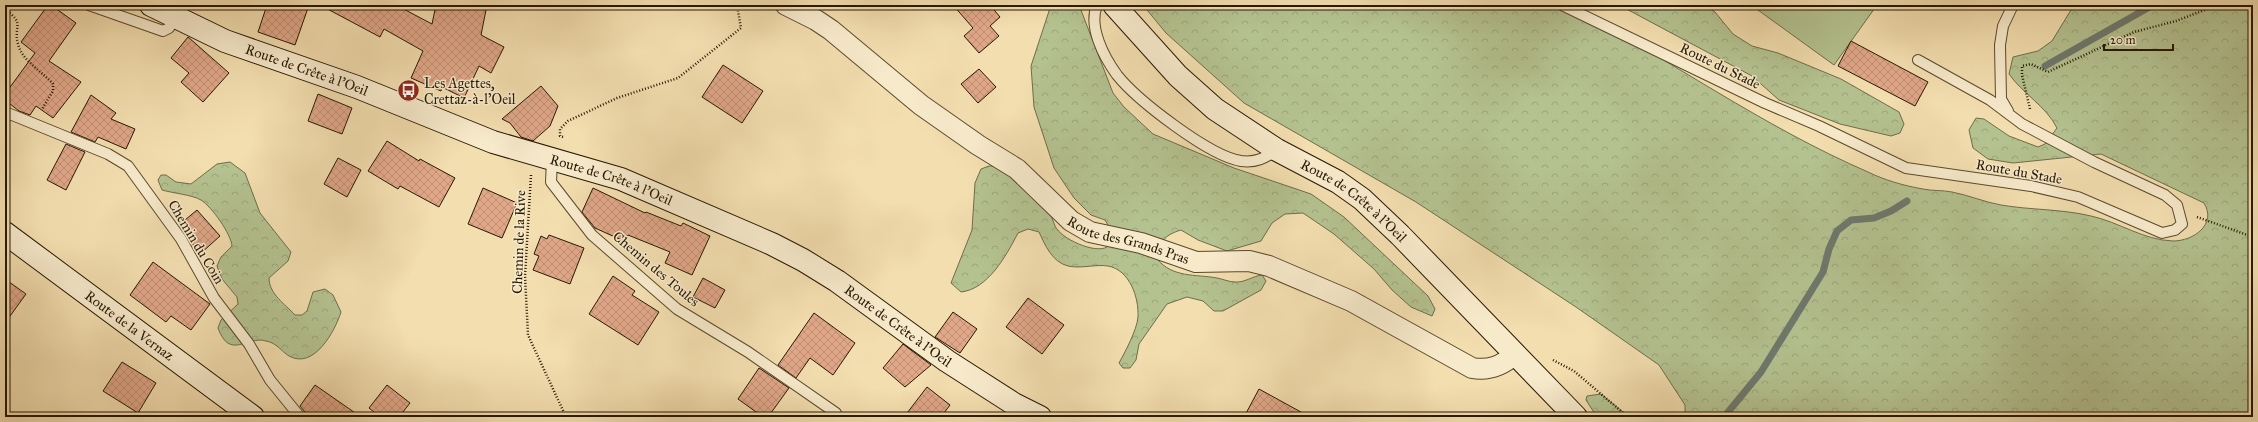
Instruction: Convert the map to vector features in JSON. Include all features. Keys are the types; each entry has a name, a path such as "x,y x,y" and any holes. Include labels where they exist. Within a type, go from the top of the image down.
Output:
{"street":[{"name":"Route de Crête à l'Oeil","path":"151,5 175,18 243,48 357,87 473,135 542,158 621,180 772,244 803,260 866,300 947,362 1014,404 1040,417"},
{"name":"Route des Grands Pras","path":"786,5 816,20 831,30 921,104 978,145 1017,169 1070,221 1090,232 1141,243 1196,262 1249,261 1269,266 1351,302 1472,368 1483,370 1495,368 1520,359"},
{"name":"Route de Crête à l'Oeil","path":"1114,5 1151,48 1196,93 1232,122 1277,150 1338,182 1362,199 1400,235 1576,417"},
{"name":"Route de la Vernaz","path":"5,234 253,417"}],"lane":[{"path":"89,5 163,31 169,28 175,18"},
{"path":"1097,5 1093,14 1097,39 1117,75 1145,102 1209,149 1240,161 1261,160 1277,150"},
{"name":"Route du Stade","path":"1562,5 1764,103 1819,126 1906,168 2031,186 2078,197 2162,233 2175,230 2182,224 2178,210"},
{"path":"2011,116 2001,99 1999,82 2000,45 2003,26 2013,5"},
{"path":"1918,60 1990,100 2030,128 2094,162 2164,195 2177,205 2178,210"},
{"name":"Chemin du Coin","path":"5,112 108,154 128,166 181,239 214,298 249,344 270,380 300,417"},
{"name":"Chemin des Toules","path":"542,158 551,182 592,235 678,309 748,352 836,413"}],"path":[{"path":"2030,128 2030,103 2022,75 2022,66 2031,64 2048,72 2134,32 2176,21 2207,9 2210,5"},
{"path":"5,8 15,16 18,24 18,44 25,58 54,84 53,91 33,124"},
{"path":"567,139 560,136 560,129 568,121 617,98 678,78 741,28 738,11"},
{"name":"Chemin de la Rive","path":"542,158 525,276 528,335 566,417"},
{"path":"2178,210 2253,236"},
{"path":"1520,359 1547,357 1558,362 1574,371 1628,417"}],"green space":[{"path":"1051,5 1079,5 1113,93 1124,107 1153,134 1234,168 1311,194 1344,217 1428,296 1435,309 1432,316 1411,307 1392,290 1374,269 1334,234 1303,213 1285,214 1272,223 1261,241 1227,251 1198,240 1181,230 1166,237 1162,243 1157,259 1170,269 1185,274 1217,278 1233,282 1262,275 1266,281 1261,290 1223,311 1214,311 1203,301 1187,297 1167,304 1139,344 1136,360 1130,368 1123,368 1119,363 1133,334 1138,317 1137,302 1132,286 1122,273 1108,266 1073,267 1062,264 1053,257 1039,232 1028,229 1018,233 1002,261 988,278 971,290 961,292 951,283 972,230 975,183 981,169 989,166 996,166 1046,196 1055,226 1064,236 1087,247 1102,249 1107,247 1111,230 1105,220 1091,215 1074,198 1054,168 1034,107 1031,66"},
{"path":"1143,5 1568,5 1753,113 1829,154 1881,178 1926,190 1952,192 2001,205 2069,212 2091,216 2111,222 2151,238 2173,241 2189,238 2201,230 2208,218 2204,203 2101,154 2013,163 1988,159 1973,148 1969,130 1976,118 1984,119 2009,136 2038,147 2045,144 2057,128 2047,113 2009,74 2013,57 2038,51 2052,41 2074,5 2253,5 2253,417 1685,417 1685,405 1659,365 1576,307 1416,202 1244,103 1166,33"},
{"path":"1619,5 1704,5 1715,12 1733,34 1752,46 1778,53 1841,79 1899,112 1904,124 1900,133 1891,136 1840,124 1779,100 1752,76"},
{"path":"1751,5 1877,5 1834,65"},
{"path":"230,162 245,173 260,213 291,252 288,261 269,278 275,294 295,315 302,315 307,311 313,292 325,289 333,295 341,312 329,338 315,353 307,358 298,359 289,356 276,345 266,341 259,340 233,345 228,343 223,338 218,328 221,320 238,304 237,297 222,279 217,266 221,257 232,246 231,241 220,221 205,203 193,197 162,190 158,180 161,175 166,175 176,182 191,184 217,164"},
{"path":"1601,394 1631,417 1597,417 1586,400 1587,396"}],"building":[{"path":"48,5 51,5 76,23 49,61 81,82 53,118 36,106 30,115 19,111 5,100 5,94 35,53 21,42"},
{"path":"267,5 309,5 295,45 258,32"},
{"path":"320,5 396,5 432,24 436,5 487,5 481,35 504,47 491,73 479,66 464,98 442,87 441,91 411,78 423,51 384,29 380,37"},
{"path":"953,5 990,5 1000,17 990,26 999,36 979,53 964,36 973,28"},
{"path":"188,37 229,73 203,102 181,82 189,73 171,58"},
{"path":"1851,41 1928,82 1915,106 1838,66"},
{"path":"723,65 763,91 742,123 702,97"},
{"path":"979,69 996,87 978,103 961,84"},
{"path":"541,86 558,106 550,126 533,141 521,137 510,123 502,119"},
{"path":"318,94 352,108 342,134 308,121"},
{"path":"91,95 116,113 111,119 135,129 126,149 98,137 95,142 71,132"},
{"path":"387,141 419,161 420,159 455,178 439,207 400,186 398,189 368,171"},
{"path":"66,144 85,152 66,190 47,180"},
{"path":"338,158 361,170 347,197 324,184"},
{"path":"483,188 517,203 502,238 468,224"},
{"path":"593,188 645,213 646,212 681,226 683,223 710,236 692,275 665,263 670,252 628,235 626,242 595,228 582,212"},
{"path":"197,210 220,236 200,254 179,225"},
{"path":"549,235 584,248 570,284 533,270 539,256 534,254 541,236 547,239"},
{"path":"153,262 210,304 191,330 171,316 166,322 130,295"},
{"path":"613,276 635,291 632,295 659,312 638,345 589,314"},
{"path":"703,278 725,290 715,308 693,297"},
{"path":"5,279 26,294 5,323"},
{"path":"1028,298 1064,325 1042,354 1006,327"},
{"path":"953,312 977,329 960,353 935,337"},
{"path":"814,313 855,343 833,375 810,358 796,378 778,365"},
{"path":"903,344 931,365 905,387 883,368"},
{"path":"122,362 156,383 138,413 103,391"},
{"path":"759,368 789,388 768,417 763,417 738,399"},
{"path":"315,385 361,417 309,417 300,406"},
{"path":"387,385 410,403 399,417 380,417 369,408"},
{"path":"927,387 950,405 941,417 904,417"},
{"path":"1259,389 1310,417 1244,417"}],"waterway":[{"path":"2045,66 2153,5"},
{"path":"1724,417 1761,372 1823,272 1829,249 1837,231 1851,220 1874,218 1891,211 1907,201"}],"place":[{"name":"Les Agettes, Crettaz-à-l'Oeil","path":"408,91"}]}
